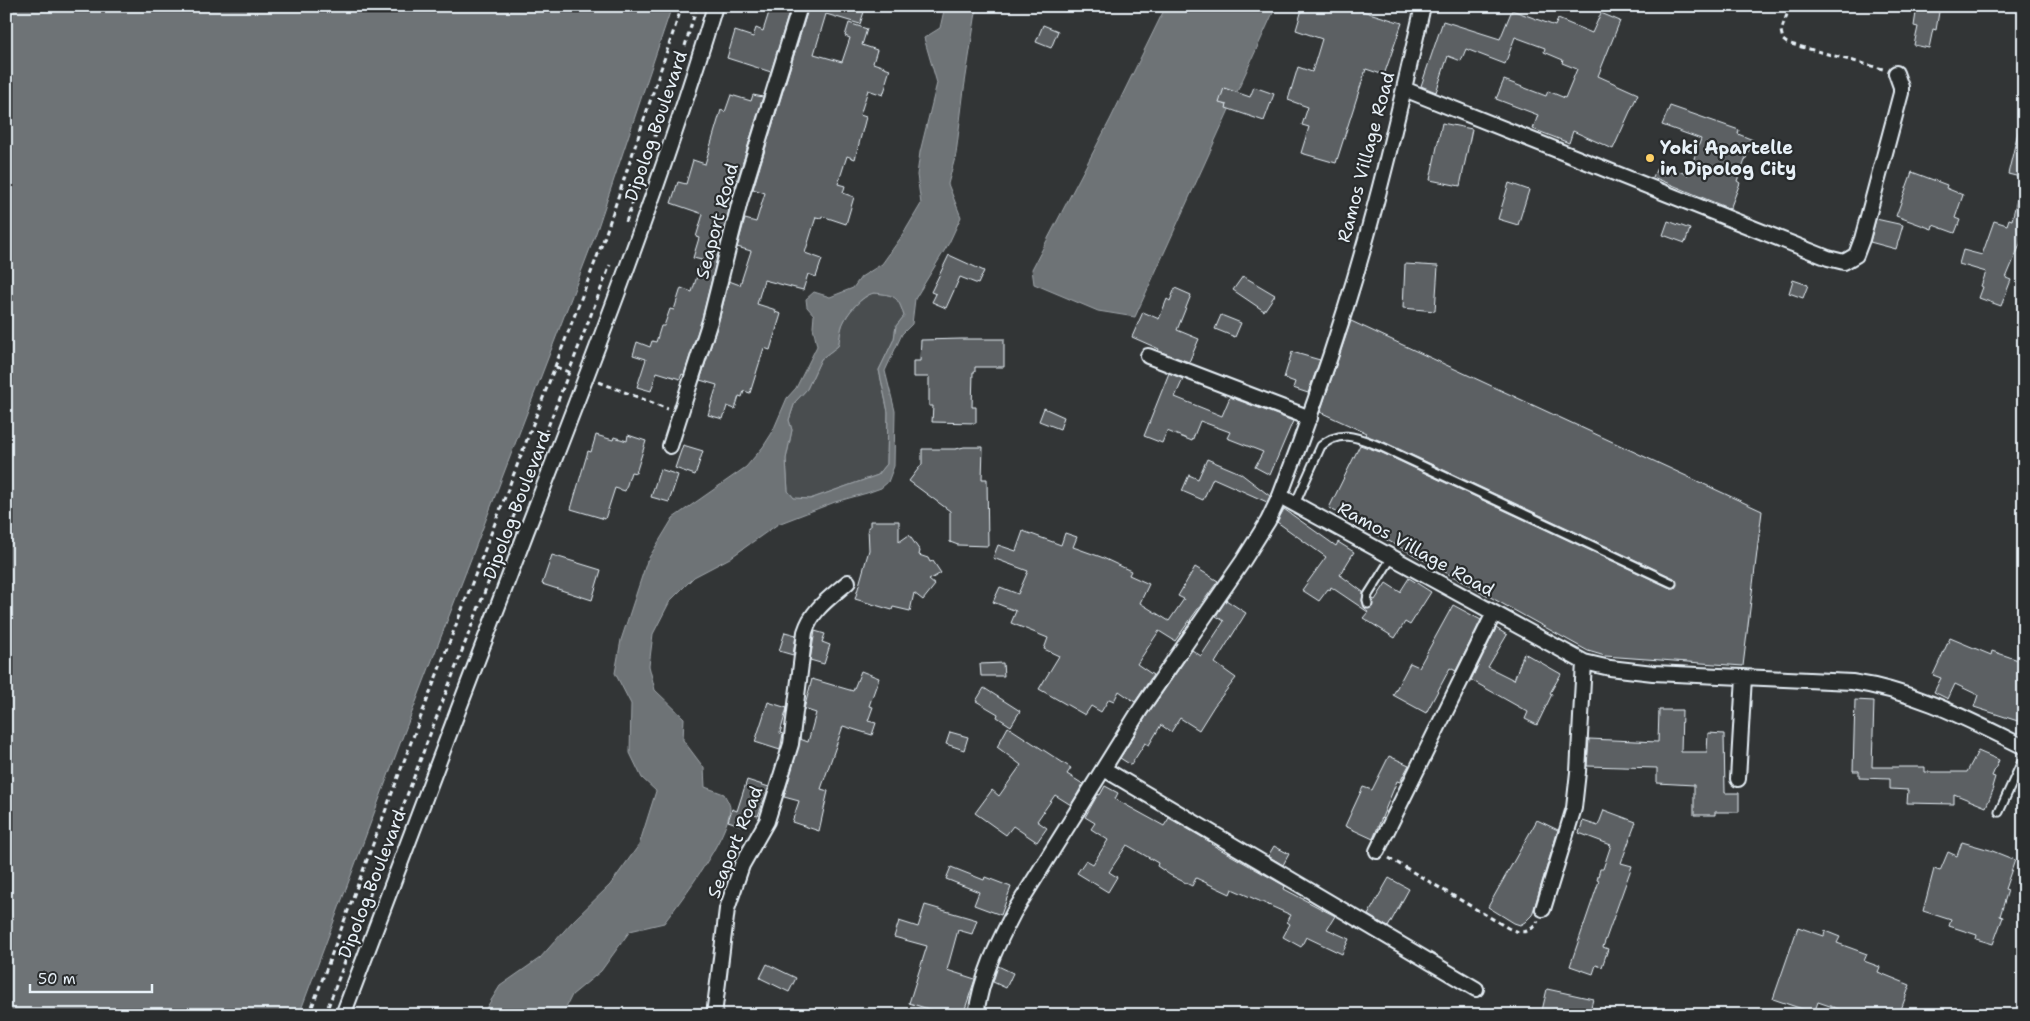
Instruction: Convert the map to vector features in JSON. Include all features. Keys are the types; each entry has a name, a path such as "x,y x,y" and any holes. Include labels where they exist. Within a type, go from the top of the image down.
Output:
{"street":[{"name":"Dipolog Boulevard","path":"343,1015 635,247 697,65 715,6"},
{"name":"Seaport Road","path":"670,446 710,322 740,201 800,6"},
{"name":"Ramos Village Road","path":"1422,6 1404,89 1346,305 1310,418 1280,496 1584,662 1610,668 1653,673 1852,682 1876,685 1905,693 1955,713 2024,747"},
{"path":"1404,89 1828,258 1844,262 1856,255 1862,239 1901,93 1902,86 1896,73"},
{"path":"1148,356 1310,418"},
{"path":"976,1015 984,977 1005,929 1140,710 1243,561 1268,521 1280,496"},
{"name":"Seaport Road","path":"714,1015 727,909 742,865 767,821 791,744 808,620 815,610 848,582"},
{"path":"1377,851 1494,613"},
{"path":"1543,909 1574,808 1578,772 1584,662"},
{"path":"1738,779 1744,677"},
{"path":"1104,769 1476,989"}],"lane":[{"path":"1295,504 1321,446 1338,436 1356,437 1382,447 1672,583"},
{"path":"1368,604 1368,595 1392,557"},
{"path":"1999,812 2024,756"}],"path":[{"path":"309,1015 605,236 667,56 682,6"},
{"path":"684,51 697,6"},
{"path":"1790,6 1781,31 1781,36 1787,43 1896,73"},
{"path":"625,223 681,60"},
{"path":"325,1015 427,741 612,260"},
{"path":"586,377 680,413"},
{"path":"1377,851 1516,932 1530,931 1535,926 1543,909"}],"shaded area":[{"path":"6,6 672,6 596,233 401,741 299,1015 6,1015"},
{"path":"945,6 977,6 956,154 948,184 961,217 949,243 915,299 912,324 902,334 885,371 895,411 894,466 888,482 881,488 835,502 778,524 730,558 694,577 670,601 653,634 649,666 655,690 684,718 683,740 704,768 705,787 724,794 729,803 728,820 722,835 682,899 664,923 630,931 601,971 572,995 562,1015 482,1015 500,986 540,958 572,922 610,885 639,845 656,791 642,778 630,753 631,704 615,673 621,640 647,561 673,518 746,467 772,433 787,398 796,388 817,346 813,327 814,315 807,307 806,299 814,292 830,297 853,288 861,277 882,264 902,236 921,204 917,175 920,152 937,83 924,38 940,28","holes":["869,294 881,294 895,298 900,304 904,316 896,326 894,339 879,370 888,412 887,464 878,475 810,499 794,498 788,491 786,459 792,430 789,420 795,402 807,389 821,359 838,346 842,326 851,311"]},
{"path":"1166,6 1276,6 1135,317 1098,311 1034,284 1032,269 1110,120"},
{"path":"874,293 895,298 900,304 904,316 896,326 894,339 879,370 888,412 887,464 878,475 810,499 794,498 788,491 786,459 792,430 789,420 795,402 807,389 821,359 838,346 842,326 847,316 860,301"}],"building":[{"path":"771,6 791,6 771,72 727,58 735,31 753,37 756,28 763,31"},
{"path":"809,6 866,6 860,24 826,14 814,54 842,62 850,38 845,36 849,23 867,29 862,45 877,50 873,63 890,69 883,95 868,90 860,115 866,117 855,159 847,156 838,184 845,186 843,193 854,197 846,224 822,216 821,218 816,217 805,253 822,259 816,277 808,274 803,290 764,280 757,304 776,310 775,312 781,314 770,350 764,348 750,393 744,391 742,397 739,396 735,409 727,406 723,419 708,415 717,385 700,380 718,324 729,281 740,285 751,251 737,247 745,219 756,222 765,193 753,189"},
{"path":"1303,6 1346,6 1402,23 1384,75 1366,69 1336,163 1301,153 1309,127 1302,125 1308,107 1288,100 1298,67 1312,72 1322,39 1296,30"},
{"path":"1917,6 1940,6 1936,30 1933,29 1929,48 1914,45 1918,27 1914,26"},
{"path":"1512,10 1555,26 1558,19 1592,33 1601,13 1620,21 1598,76 1638,94 1613,149 1573,131 1569,143 1533,129 1538,115 1496,99 1504,80 1546,96 1548,91 1565,98 1577,69 1562,63 1563,60 1544,52 1545,48 1515,37 1505,64 1466,49 1461,61 1448,56 1436,92 1421,86 1443,21 1500,39"},
{"path":"1043,25 1058,31 1051,48 1036,42"},
{"path":"1254,87 1274,94 1264,121 1226,108 1227,105 1219,103 1224,88 1250,97"},
{"path":"731,95 751,101 753,95 763,97 732,198 702,319 684,375 682,374 680,379 657,372 651,391 637,387 646,359 633,355 637,342 650,347 652,341 656,342 661,326 664,326 670,309 674,310 681,288 692,292 702,260 693,258 699,238 696,237 703,214 671,203 678,182 686,184 693,160 705,164 721,110 725,112"},
{"path":"1670,106 1739,130 1738,134 1753,140 1737,181 1740,183 1730,209 1653,177 1659,163 1688,175 1701,139 1662,125"},
{"path":"1442,123 1472,129 1460,186 1430,180"},
{"path":"2019,128 2024,128 2024,178 2008,174"},
{"path":"1912,172 1947,185 1946,188 1963,195 1955,218 1960,220 1955,233 1933,225 1932,229 1896,216"},
{"path":"1509,183 1529,190 1518,225 1498,219"},
{"path":"2019,191 2024,191 2024,235 2006,278 2011,280 2001,306 1979,298 1986,272 1959,264 1963,250 1982,255 1994,221 2007,225 2009,219 2012,220"},
{"path":"1876,219 1903,225 1896,249 1870,242"},
{"path":"1668,221 1690,229 1685,243 1663,235"},
{"path":"949,255 984,271 978,284 960,277 946,308 932,302 936,294 931,292"},
{"path":"1405,264 1438,266 1435,311 1403,308"},
{"path":"1243,276 1275,295 1264,311 1233,290"},
{"path":"1793,280 1808,285 1803,298 1789,293"},
{"path":"1175,288 1191,295 1177,330 1199,339 1189,362 1158,351 1159,349 1132,337 1143,312 1159,319 1167,299 1170,301"},
{"path":"1221,315 1241,323 1235,337 1215,329"},
{"path":"1351,321 1762,511 1743,666 1605,656 1588,651 1329,508 1360,445 1380,452 1670,588 1675,588 1677,585 1674,578 1384,442 1365,435 1366,433 1320,412"},
{"path":"1004,339 1004,367 975,367 975,372 973,372 972,407 976,407 976,423 932,422 933,406 929,406 929,377 913,377 913,361 920,361 921,340"},
{"path":"1292,352 1320,360 1308,393 1293,388 1295,382 1284,378"},
{"path":"1169,373 1183,379 1175,397 1222,416 1230,397 1293,421 1270,475 1255,467 1263,452 1227,438 1230,432 1200,421 1192,441 1167,431 1162,443 1144,436"},
{"path":"1044,408 1064,417 1060,429 1039,421"},
{"path":"596,435 613,440 614,437 627,441 628,435 646,441 636,473 631,472 625,491 615,488 605,519 571,509 588,451 591,452"},
{"path":"683,445 703,451 695,475 675,468"},
{"path":"983,447 982,479 987,479 988,546 958,545 950,542 950,511 909,481 922,464 922,449 956,449"},
{"path":"1207,459 1240,473 1270,496 1267,502 1213,478 1203,500 1182,491 1189,475 1198,479"},
{"path":"660,469 678,475 669,502 651,497"},
{"path":"1284,509 1336,546 1338,542 1354,552 1340,575 1363,592 1362,601 1366,609 1372,607 1373,599 1375,600 1386,583 1400,592 1409,578 1431,592 1410,625 1405,622 1395,638 1363,618 1368,612 1331,587 1319,601 1302,590 1326,557 1277,522"},
{"path":"870,521 899,521 899,542 909,535 920,551 919,555 928,558 930,562 933,561 941,573 929,580 935,585 923,600 914,593 910,611 893,607 892,610 855,599 869,550 868,527 870,527"},
{"path":"1023,531 1061,545 1065,533 1077,537 1073,547 1131,571 1129,575 1149,584 1140,603 1169,621 1184,599 1178,596 1195,567 1218,581 1175,641 1159,631 1137,664 1153,675 1135,702 1119,691 1114,701 1109,699 1101,712 1091,706 1085,715 1039,689 1059,656 1044,649 1048,638 1011,623 1016,611 993,602 1000,587 1018,594 1028,571 993,558 998,545 1016,551"},
{"path":"552,555 601,570 592,600 542,584"},
{"path":"1226,600 1246,613 1215,663 1236,678 1214,706 1199,730 1180,718 1171,732 1161,725 1149,745 1145,743 1131,765 1120,758 1192,650 1201,656 1224,621 1216,616"},
{"path":"1453,605 1481,620 1456,671 1450,668 1426,713 1393,695 1410,663 1419,667"},
{"path":"1496,628 1507,635 1488,667 1514,680 1524,653 1561,674 1550,693 1552,694 1537,725 1525,719 1528,712 1471,680"},
{"path":"815,631 825,634 822,642 830,645 824,664 810,660"},
{"path":"785,632 796,635 793,655 779,651"},
{"path":"1950,638 1991,655 1992,651 2024,662 2024,723 1974,707 1978,695 1955,684 1948,699 1934,692 1941,678 1933,675"},
{"path":"1003,663 1004,676 981,676 980,664"},
{"path":"861,671 879,678 869,706 873,707 868,721 876,723 872,735 843,726 821,789 828,791 819,831 792,822 799,801 784,797 800,739 808,742 816,713 804,709 812,679 853,691"},
{"path":"984,688 1020,711 1011,726 997,717 998,714 976,701"},
{"path":"1855,700 1874,701 1872,767 1925,767 1925,772 1967,772 1978,751 1999,760 1992,776 1995,777 1992,787 1994,788 1986,807 1954,794 1954,804 1907,803 1908,790 1890,789 1890,779 1859,778 1859,771 1853,771"},
{"path":"768,702 787,708 780,733 783,734 780,750 755,742"},
{"path":"1659,710 1682,710 1681,752 1707,752 1708,733 1724,734 1725,793 1739,793 1739,812 1715,812 1715,815 1694,815 1694,785 1657,783 1657,768 1587,766 1589,739 1658,742"},
{"path":"1008,727 1071,768 1067,774 1083,784 1071,805 1055,795 1037,821 1047,828 1037,842 1013,826 1006,835 975,813 992,790 999,796 1021,765 997,747"},
{"path":"950,732 968,737 964,750 946,744"},
{"path":"1389,756 1409,765 1400,782 1397,781 1373,839 1345,826 1363,787 1372,790"},
{"path":"747,780 769,787 758,816 750,814 746,827 728,821 732,809 737,811"},
{"path":"1105,786 1118,793 1115,799 1164,826 1169,818 1285,886 1284,889 1335,916 1327,929 1349,939 1342,954 1306,937 1301,947 1283,937 1290,924 1287,922 1291,915 1232,889 1230,894 1196,878 1192,886 1170,875 1157,866 1158,863 1127,845 1109,872 1117,877 1108,892 1077,873 1086,860 1093,864 1108,840 1091,829 1095,823 1085,817 1098,794 1100,795"},
{"path":"1604,810 1636,822 1621,863 1632,866 1603,947 1608,949 1602,967 1596,965 1593,974 1570,966 1599,881 1597,880 1600,869 1603,869 1611,845 1579,833 1583,821 1598,826"},
{"path":"1537,820 1558,830 1532,915 1520,925 1488,907"},
{"path":"1962,842 2015,860 2005,889 2008,890 2000,916 2003,917 1993,944 1976,939 1977,935 1949,926 1951,920 1923,911 1934,869 1940,871 1948,852 1957,856"},
{"path":"1274,846 1289,854 1283,865 1268,856"},
{"path":"951,867 984,880 985,877 1011,887 1001,915 974,905 979,892 946,879"},
{"path":"1389,878 1409,889 1388,927 1368,915"},
{"path":"925,905 977,920 972,934 958,930 947,970 975,979 963,1015 948,1015 909,1003 927,946 894,937 899,921 918,927"},
{"path":"1798,927 1824,936 1825,931 1840,937 1837,943 1867,954 1864,961 1880,967 1878,972 1910,985 1899,1015 1856,1015 1818,1002 1814,1013 1773,999"},
{"path":"767,964 796,978 789,992 760,978"},
{"path":"998,966 1013,973 1006,988 993,982"},
{"path":"1547,989 1593,999 1589,1015 1541,1015"}],"place":[{"name":"Yoki Apartelle in Dipolog City","path":"1650,158"}]}
